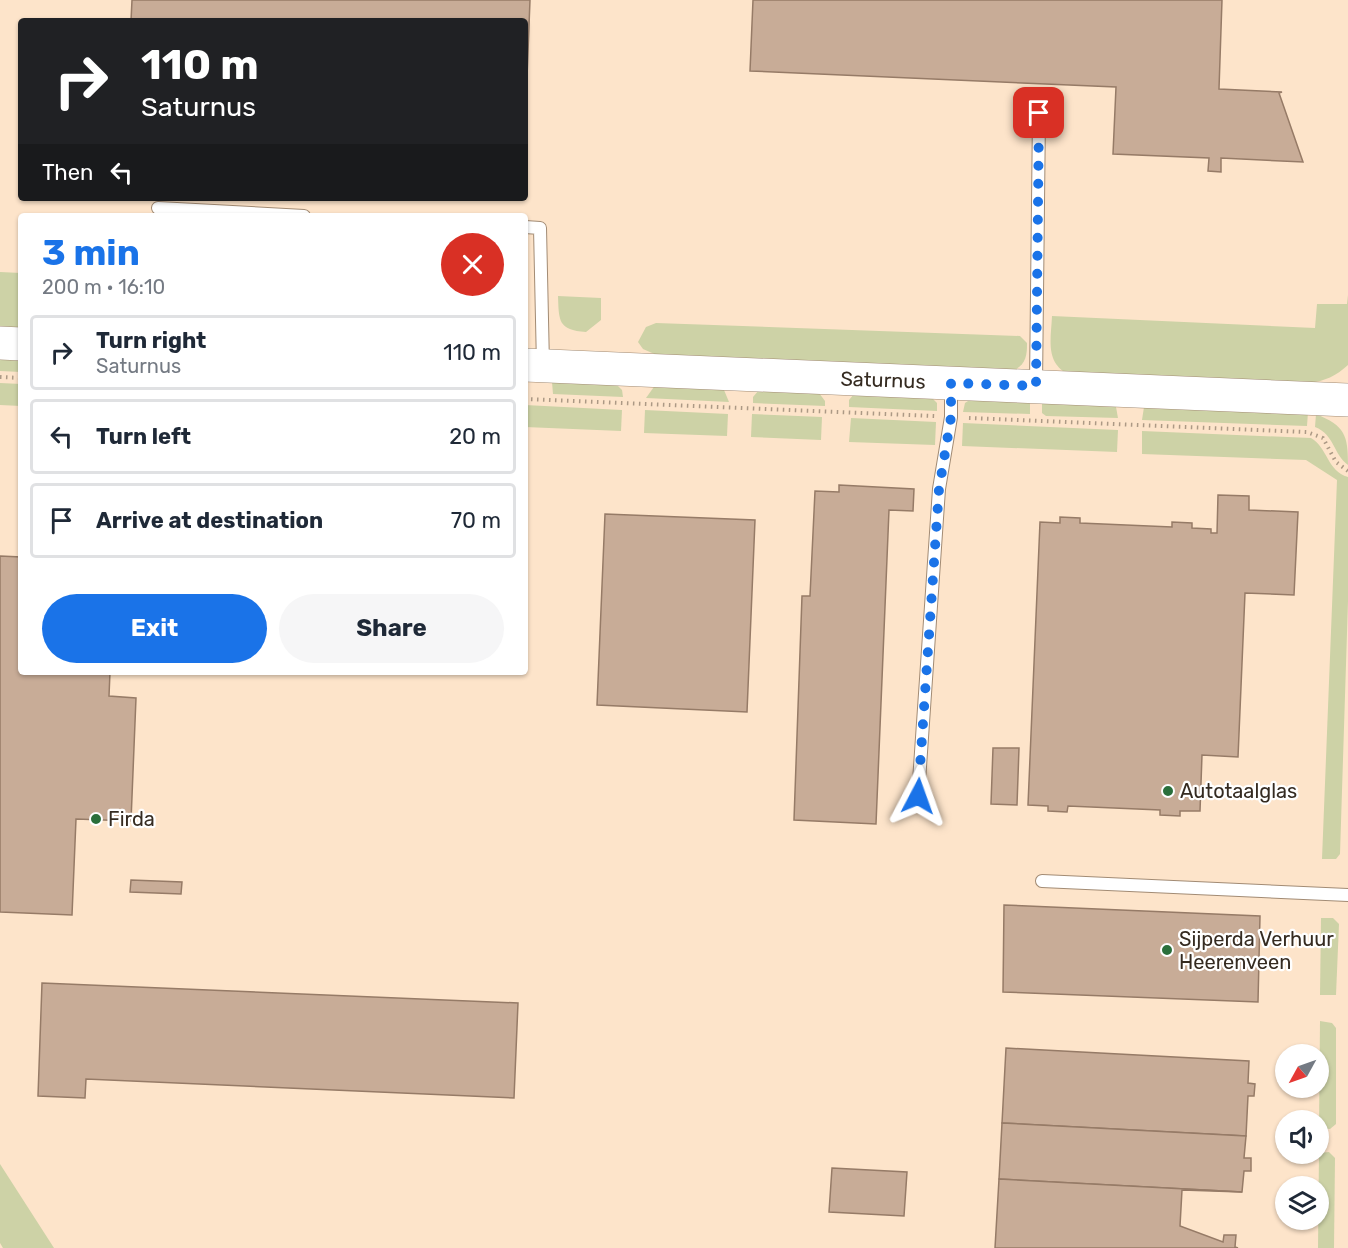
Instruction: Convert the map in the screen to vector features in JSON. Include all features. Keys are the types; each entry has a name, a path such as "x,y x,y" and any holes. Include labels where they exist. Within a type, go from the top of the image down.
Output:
{"main road":[{"path":"0,343 18,344"},
{"name":"Saturnus","path":"534,365 1348,400"}],"lane":[{"path":"1036,386 1039,113"},
{"path":"158,208 249,213"},
{"path":"528,227 540,228 534,365"},
{"path":"918,796 939,489 951,417 951,383"},
{"path":"1042,881 1348,895"}],"path":[{"path":"0,377 18,378"}],"green space":[{"path":"0,272 18,273 18,330 0,330"},
{"path":"1348,295 1348,365 1330,377 1315,382 1068,374 1056,363 1051,349 1052,316 1315,328 1317,304 1347,304"},
{"path":"558,296 601,298 601,320 586,332 570,329 562,323 560,318"},
{"path":"656,323 1020,336 1027,343 1027,352 1024,362 1015,370 659,356 643,349 638,342 646,327"},
{"path":"0,357 18,358 18,372 0,371"},
{"path":"552,382 616,384 622,390 623,397 553,394"},
{"path":"0,383 18,384 18,406 0,405"},
{"path":"656,384 724,390 729,402 646,398"},
{"path":"759,390 819,393 825,401 825,406 753,403 753,397"},
{"path":"854,394 933,399 937,403 937,411 849,407 849,400"},
{"path":"971,399 1030,400 1030,414 963,412 965,403"},
{"path":"1042,402 1116,407 1118,418 1046,416 1042,413"},
{"path":"528,405 622,410 621,431 528,427"},
{"path":"1144,407 1308,412 1307,426 1142,420"},
{"path":"645,410 728,414 727,436 644,433"},
{"path":"752,414 822,417 821,440 751,437"},
{"path":"1316,414 1326,418 1343,433 1346,439 1348,465 1339,456 1322,430 1315,427"},
{"path":"851,418 936,422 935,445 849,442"},
{"path":"963,423 1118,430 1117,452 962,446"},
{"path":"1142,431 1311,438 1321,447 1336,470 1348,477 1348,601 1340,854 1336,859 1322,859 1337,480 1306,460 1142,454"},
{"path":"1321,918 1333,918 1339,924 1336,995 1320,995"},
{"path":"1320,1021 1332,1023 1336,1028 1336,1124 1330,1129 1329,1110 1319,1110 1319,1098 1329,1098 1329,1044 1320,1044"},
{"path":"1329,1152 1335,1158 1334,1248 1318,1248 1318,1230 1329,1230 1329,1176 1319,1176 1319,1164 1329,1164"},
{"path":"0,1164 54,1248 3,1248 0,1243"}],"building":[{"path":"132,0 530,0 528,51 528,18 131,18"},
{"path":"753,0 1222,0 1219,89 1282,92 1279,93 1303,162 1221,158 1221,172 1208,171 1209,158 1113,154 1116,87 750,71"},
{"path":"839,485 914,489 913,511 889,510 876,824 794,820 802,596 810,596 815,491 839,492"},
{"path":"1218,495 1249,496 1249,510 1298,512 1294,595 1245,593 1238,757 1202,755 1200,811 1180,811 1180,816 1160,815 1160,810 1068,806 1067,812 1048,811 1048,806 1028,805 1040,522 1060,523 1060,517 1080,518 1080,523 1172,527 1172,522 1192,523 1192,528 1211,529 1211,533 1217,533"},
{"path":"605,514 755,520 747,712 597,705"},
{"path":"0,556 18,557 18,675 110,675 109,696 136,698 131,821 76,819 72,915 0,912"},
{"path":"993,748 1019,748 1017,805 991,804"},
{"path":"131,880 182,882 181,894 130,892"},
{"path":"1004,905 1260,916 1258,1002 1003,992"},
{"path":"42,983 518,1003 514,1098 86,1079 85,1098 38,1096"},
{"path":"1006,1048 1249,1061 1248,1083 1255,1084 1254,1096 1248,1096 1246,1136 1002,1123"},
{"path":"1002,1123 1246,1136 1244,1158 1251,1158 1251,1171 1244,1171 1242,1192 999,1179"},
{"path":"832,1168 907,1172 904,1216 829,1212"},
{"path":"999,1179 1242,1192 1182,1190 1180,1226 1223,1242 1224,1235 1236,1235 1235,1247 1238,1248 995,1248"}],"place":[{"name":"Autotaalglas","path":"1168,791"},
{"name":"Firda","path":"96,819"},
{"name":"Sijperda Verhuur Heerenveen","path":"1167,950"}],"route":[{"path":"918,796 939,489 951,417 951,383 1036,386 1039,113"}]}
